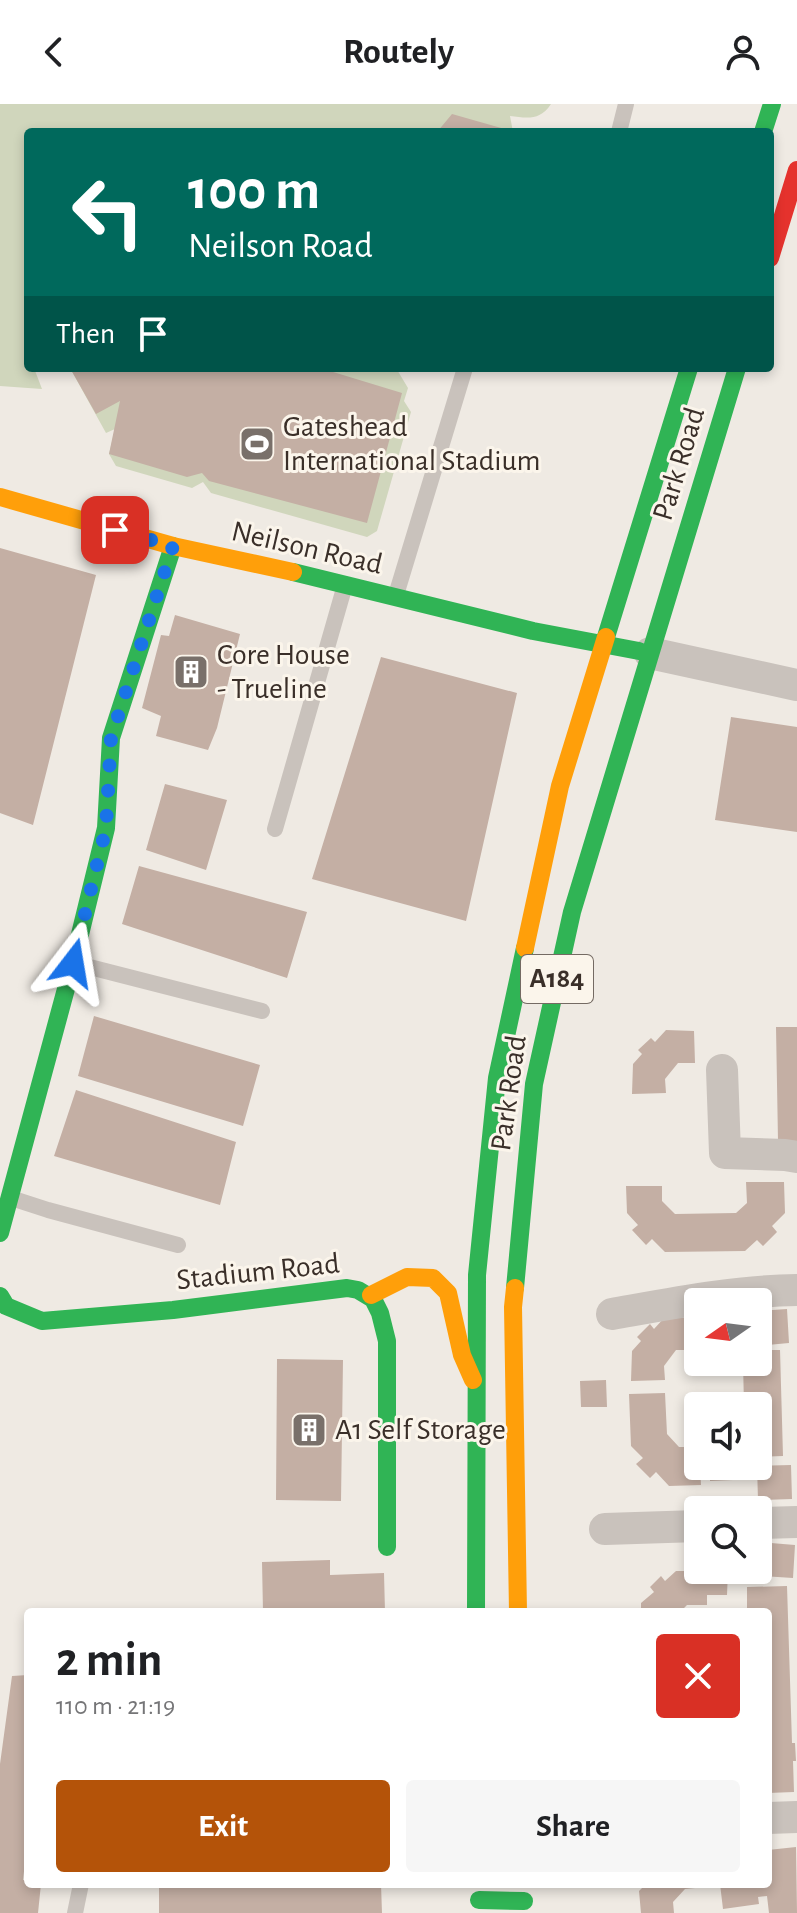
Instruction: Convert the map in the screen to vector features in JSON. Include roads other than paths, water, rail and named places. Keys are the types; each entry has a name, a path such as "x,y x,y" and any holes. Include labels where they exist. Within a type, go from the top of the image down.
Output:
{"main road":[{"path":"764,128 772,104"},
{"path":"774,245 797,170"},
{"name":"Park Road","path":"476,1608 477,1275 497,1078 560,786 688,372"},
{"name":"Park Road","path":"518,1608 513,1307 534,1084 572,912 736,372"},
{"name":"Neilson Road","path":"0,497 173,546 346,584 533,631 650,653"},
{"path":"0,1233 106,828 111,738 173,546"},
{"path":"371,1295 407,1277 433,1278 448,1293 462,1355 477,1390"},
{"name":"Stadium Road","path":"0,1296 6,1306 42,1321 173,1310 347,1288 371,1295 380,1313 387,1341 387,1547"},
{"path":"479,1899 524,1899"}],"street":[{"path":"650,653 797,685"},
{"path":"722,1070 725,1153 797,1157"},
{"path":"612,1314 717,1295 797,1290"},
{"path":"772,1523 797,1522"},
{"path":"605,1529 684,1526"},
{"path":"772,1818 797,1817"}],"lane":[{"path":"620,128 626,104"},
{"path":"396,597 464,372"},
{"path":"275,829 346,584"},
{"path":"73,963 262,1011"},
{"path":"10,1198 178,1245"},
{"path":"75,1913 80,1888"}],"place":[{"name":"Gateshead International Stadium","path":"257,444"},
{"name":"Core House - Trueline","path":"191,672"},
{"name":"A1 Self Storage","path":"309,1430"}]}
